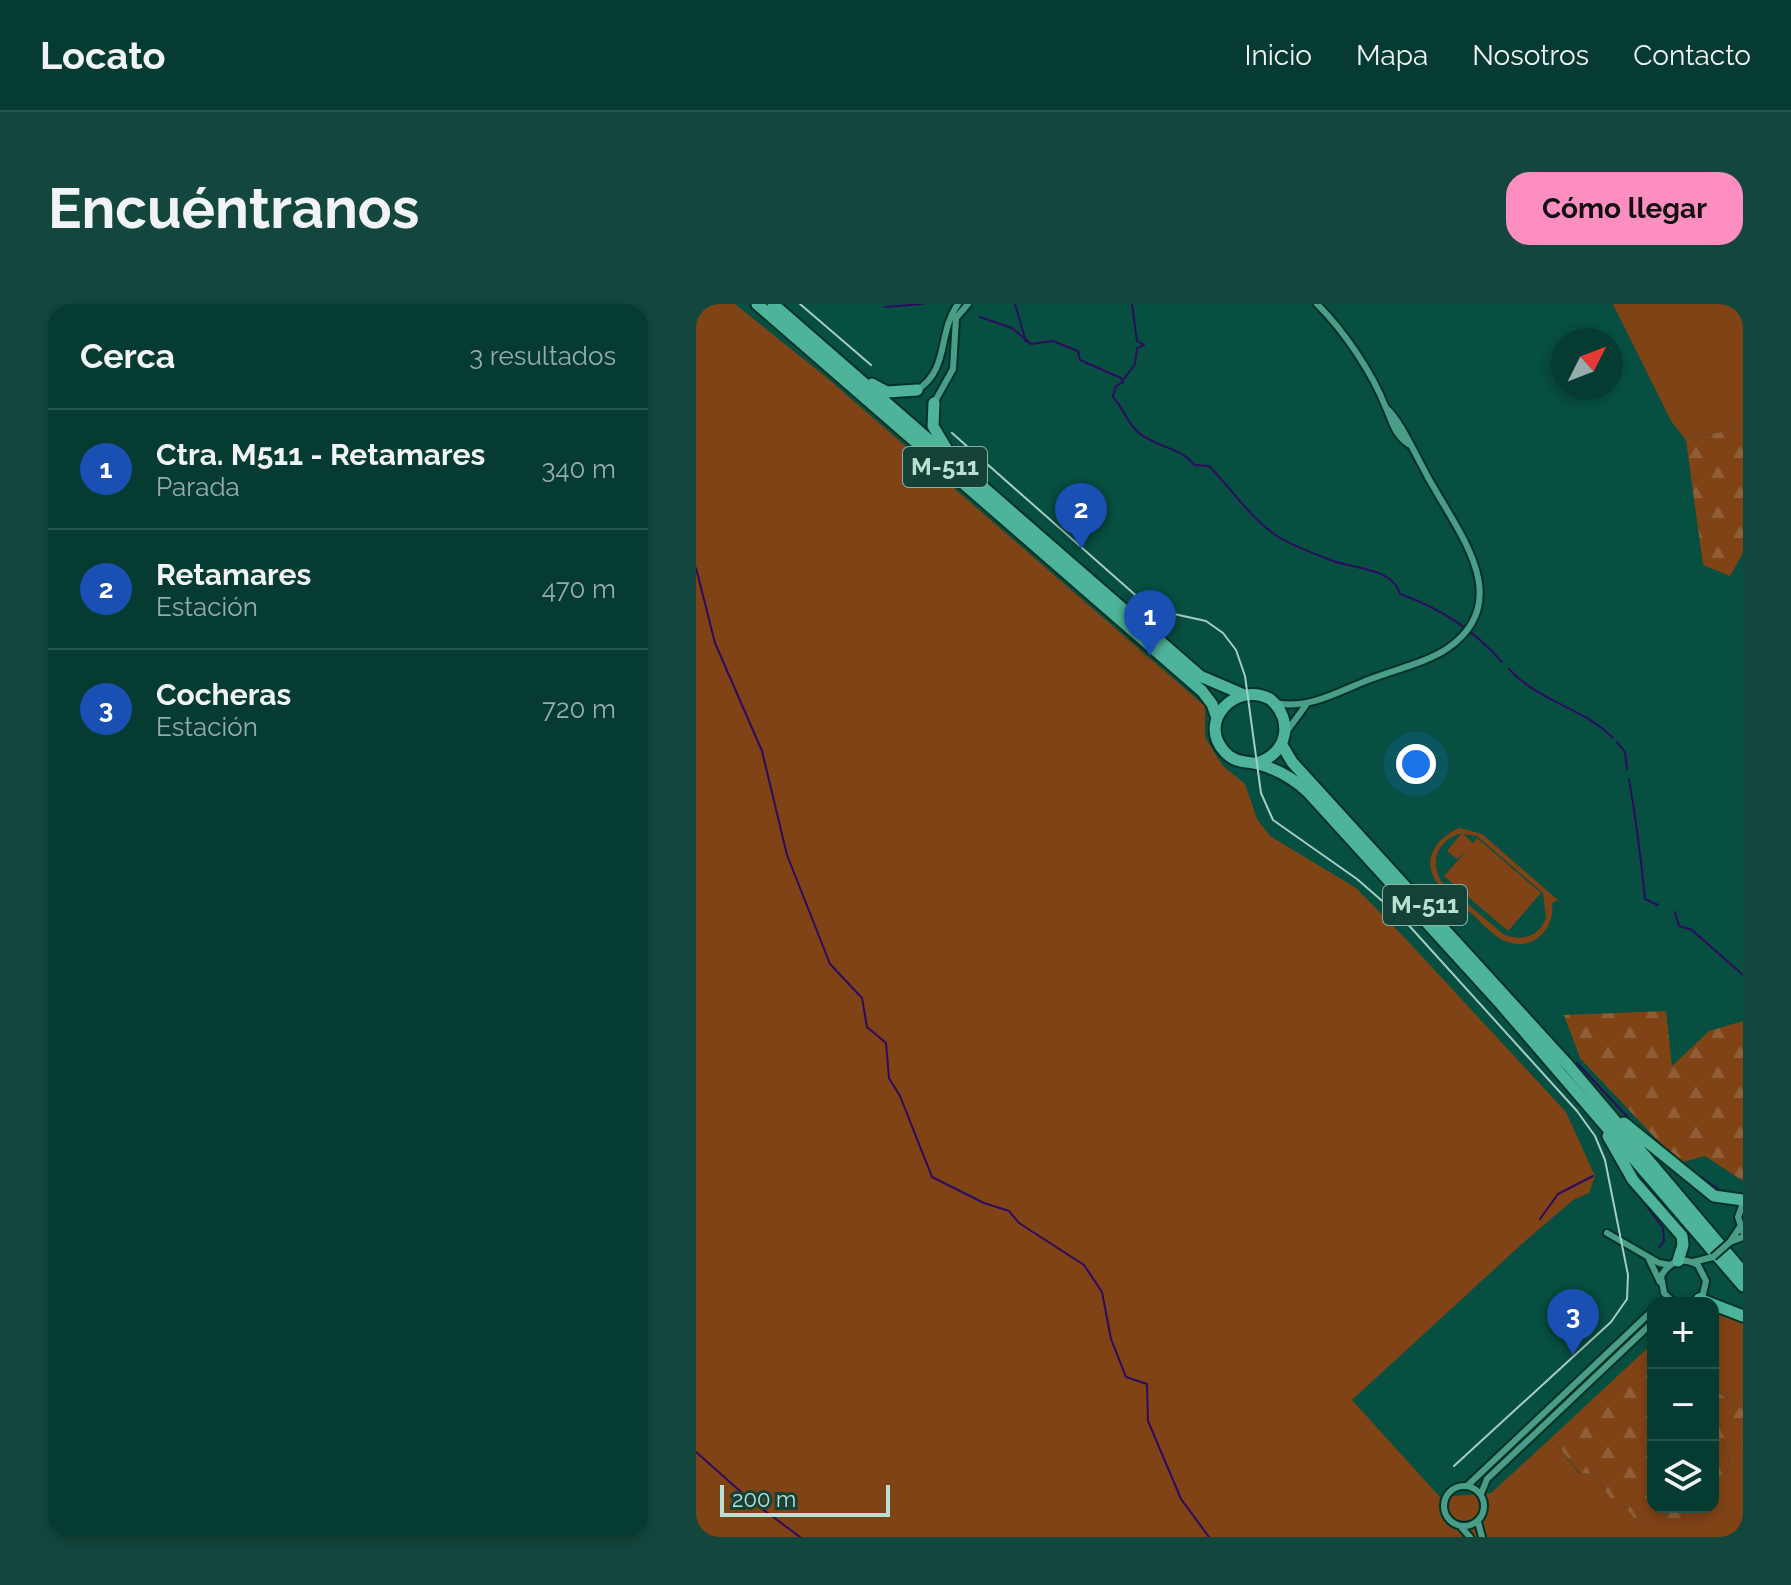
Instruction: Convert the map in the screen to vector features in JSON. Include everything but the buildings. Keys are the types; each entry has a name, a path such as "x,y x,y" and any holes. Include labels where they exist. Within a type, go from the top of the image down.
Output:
{"highway":[{"name":"M-511","path":"757,304 1202,691 1212,704 1217,718 1216,736 1224,751 1238,761 1256,763 1286,776 1308,792 1489,991 1743,1286"},
{"name":"M-511","path":"773,304 1200,676 1242,694 1259,694 1275,703 1284,717 1284,739 1292,762 1568,1065 1743,1272"},
{"path":"840,361 887,392 917,390"},
{"path":"934,403 933,426 956,461"},
{"path":"1217,718 1226,703 1242,694"},
{"path":"1256,763 1271,757 1284,739"},
{"path":"1568,1065 1638,1135 1683,1174 1714,1196 1743,1202"},
{"path":"1587,1106 1633,1180 1680,1232 1683,1245 1674,1263"},
{"path":"1719,1308 1743,1316"}],"street":[{"path":"917,390 934,376 940,365 946,325 958,304"},
{"path":"934,403 953,369 956,318 968,304"},
{"path":"1275,703 1306,705 1437,654 1466,629 1478,607 1481,589 1477,567 1408,444 1393,429 1386,408 1338,327 1317,304"},
{"path":"1284,739 1306,705"},
{"path":"1704,1274 1713,1257 1742,1232 1738,1212 1743,1202"},
{"path":"1607,1233 1648,1257 1674,1263 1713,1257"},
{"path":"1648,1257 1668,1297"},
{"path":"1693,1262 1704,1274 1706,1287 1699,1297"},
{"path":"1660,1282 1674,1263"},
{"path":"1662,1297 1664,1293"},
{"path":"1470,1537 1446,1515 1444,1503 1454,1488 1467,1486 1647,1316"},
{"path":"1461,1527 1478,1522 1484,1512 1481,1494 1487,1479 1647,1328"},
{"path":"1467,1486 1481,1494"},
{"path":"1478,1522 1482,1537"}],"green space":[{"path":"696,304 735,304 826,377 1205,706 1205,737 1222,765 1245,784 1257,819 1270,836 1356,888 1566,1112 1595,1176 1589,1193 1573,1200 1524,1242 1352,1400 1440,1497 1491,1493 1551,1438 1579,1473 1595,1474 1612,1501 1621,1502 1639,1524 1655,1525 1662,1537 696,1537"},
{"path":"1613,304 1743,304 1743,427 1686,440 1671,421"},
{"path":"1743,427 1743,553 1730,576 1703,565 1686,440"},
{"path":"1460,828 1482,834 1558,900 1552,903 1551,920 1536,939 1521,944 1501,939 1439,886 1432,873 1431,857 1439,842","holes":["1462,833 1447,851 1457,859 1467,850 1444,876 1508,931 1541,893 1477,838 1473,843 1463,834 1477,836 1543,893 1546,918 1539,930 1516,938 1503,934 1441,881 1436,865 1438,851 1447,840"]},
{"path":"1666,1011 1672,1066 1709,1031 1743,1021 1743,1181 1705,1156 1679,1163 1580,1058 1564,1015"},
{"path":"1719,1312 1743,1322 1743,1409 1719,1393"},
{"path":"1647,1349 1647,1513 1684,1513 1690,1537 1662,1537 1655,1525 1639,1524 1621,1502 1612,1501 1595,1474 1580,1473 1551,1438"},
{"path":"1719,1393 1743,1409 1743,1447 1723,1442 1729,1461 1727,1473 1719,1476"},
{"path":"1723,1441 1743,1447 1743,1537 1690,1537 1684,1513 1719,1513 1719,1476 1727,1473 1729,1461"}],"waterway":[{"path":"885,307 923,304"},
{"path":"1015,304 1026,342"},
{"path":"1124,379 1135,364 1137,348 1144,345 1137,341 1132,304"},
{"path":"980,317 1012,328 1031,344 1053,341 1078,351 1080,360 1121,378 1123,382 1115,387"},
{"path":"1115,389 1113,397 1139,433 1183,455 1194,465 1209,466 1267,529 1297,547 1333,561 1382,574 1396,585 1400,594 1429,606 1468,630 1502,662"},
{"path":"696,568 715,643 762,751 787,855 830,964 862,998 867,1027 886,1043 889,1078 900,1096 932,1177 984,1203 1009,1211 1019,1223 1084,1265 1102,1292 1111,1339 1126,1377 1147,1384 1148,1421 1181,1499 1209,1537"},
{"path":"1509,669 1534,689 1589,719 1613,738"},
{"path":"1617,742 1625,752 1627,769"},
{"path":"1629,779 1645,899 1658,905"},
{"path":"1675,912 1679,926 1692,930 1743,975"},
{"path":"1577,1063 1636,1126"},
{"path":"1684,1165 1721,1191"},
{"path":"1540,1219 1558,1194 1593,1176"},
{"path":"1635,1191 1663,1228 1664,1241 1659,1248"},
{"path":"696,1452 749,1499 800,1537"}],"tram line":[{"path":"800,304 871,365"},
{"path":"952,433 1141,600 1165,612 1206,621 1223,633 1236,650 1245,676 1261,793 1273,820 1357,879 1404,920 1577,1111 1595,1136 1605,1160 1628,1275 1627,1299 1611,1322 1454,1466"}],"place":[{"name":"Retamares","path":"1081,549"},
{"name":"Ctra. M511 - Retamares","path":"1150,656"},
{"name":"Cocheras","path":"1573,1355"}]}
